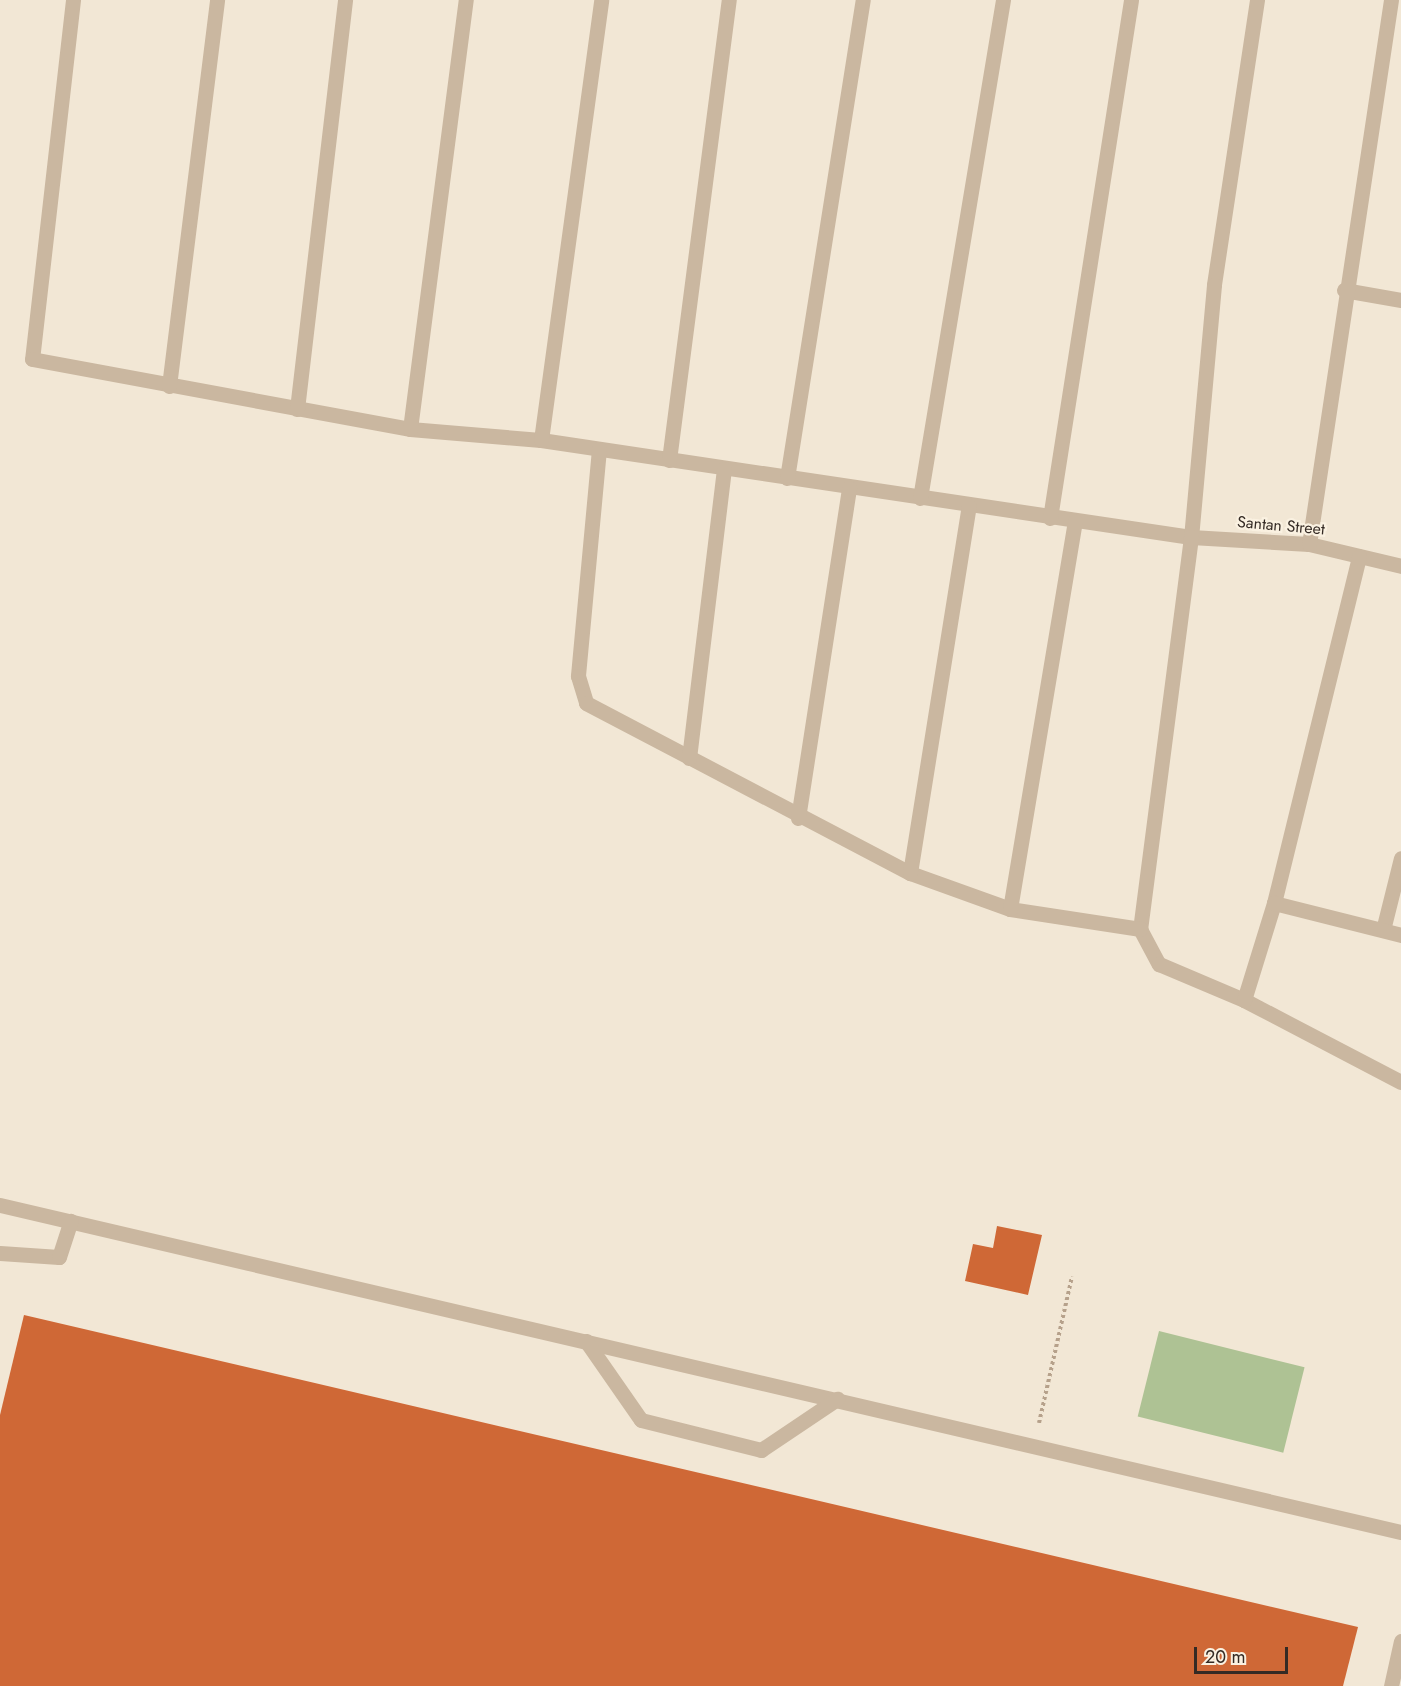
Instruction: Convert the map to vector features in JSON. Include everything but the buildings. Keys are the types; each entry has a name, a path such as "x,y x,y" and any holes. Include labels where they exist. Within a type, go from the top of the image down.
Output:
{"street":[{"name":"Santan Street","path":"73,0 32,359 410,429 541,440 969,506 1191,537 1309,544 1401,566"},
{"path":"169,386 218,0"},
{"path":"297,409 345,0"},
{"path":"410,429 466,0"},
{"path":"541,440 601,0"},
{"path":"669,460 729,0"},
{"path":"787,478 863,0"},
{"path":"920,498 1003,0"},
{"path":"1050,518 1131,0"},
{"path":"1257,0 1214,285 1191,537 1140,929 1159,964 1244,1000 1401,1082"},
{"path":"1309,544 1344,290 1391,0"},
{"path":"1344,290 1401,300"},
{"path":"598,449 578,676 586,703 798,818 910,873 1010,909 1140,929"},
{"path":"689,758 724,469"},
{"path":"798,818 849,488"},
{"path":"910,873 969,506"},
{"path":"1010,909 1075,521"},
{"path":"1244,1000 1274,903 1359,556"},
{"path":"1383,930 1401,858"},
{"path":"1274,903 1401,935"},
{"path":"0,1205 1401,1532"},
{"path":"0,1253 59,1257 71,1221"},
{"path":"586,1341 641,1420 761,1450 837,1399"},
{"path":"1391,1686 1401,1641"}],"path":[{"path":"1035,1445 1072,1277"}],"green space":[{"path":"1159,1331 1305,1367 1283,1453 1138,1416"}]}
